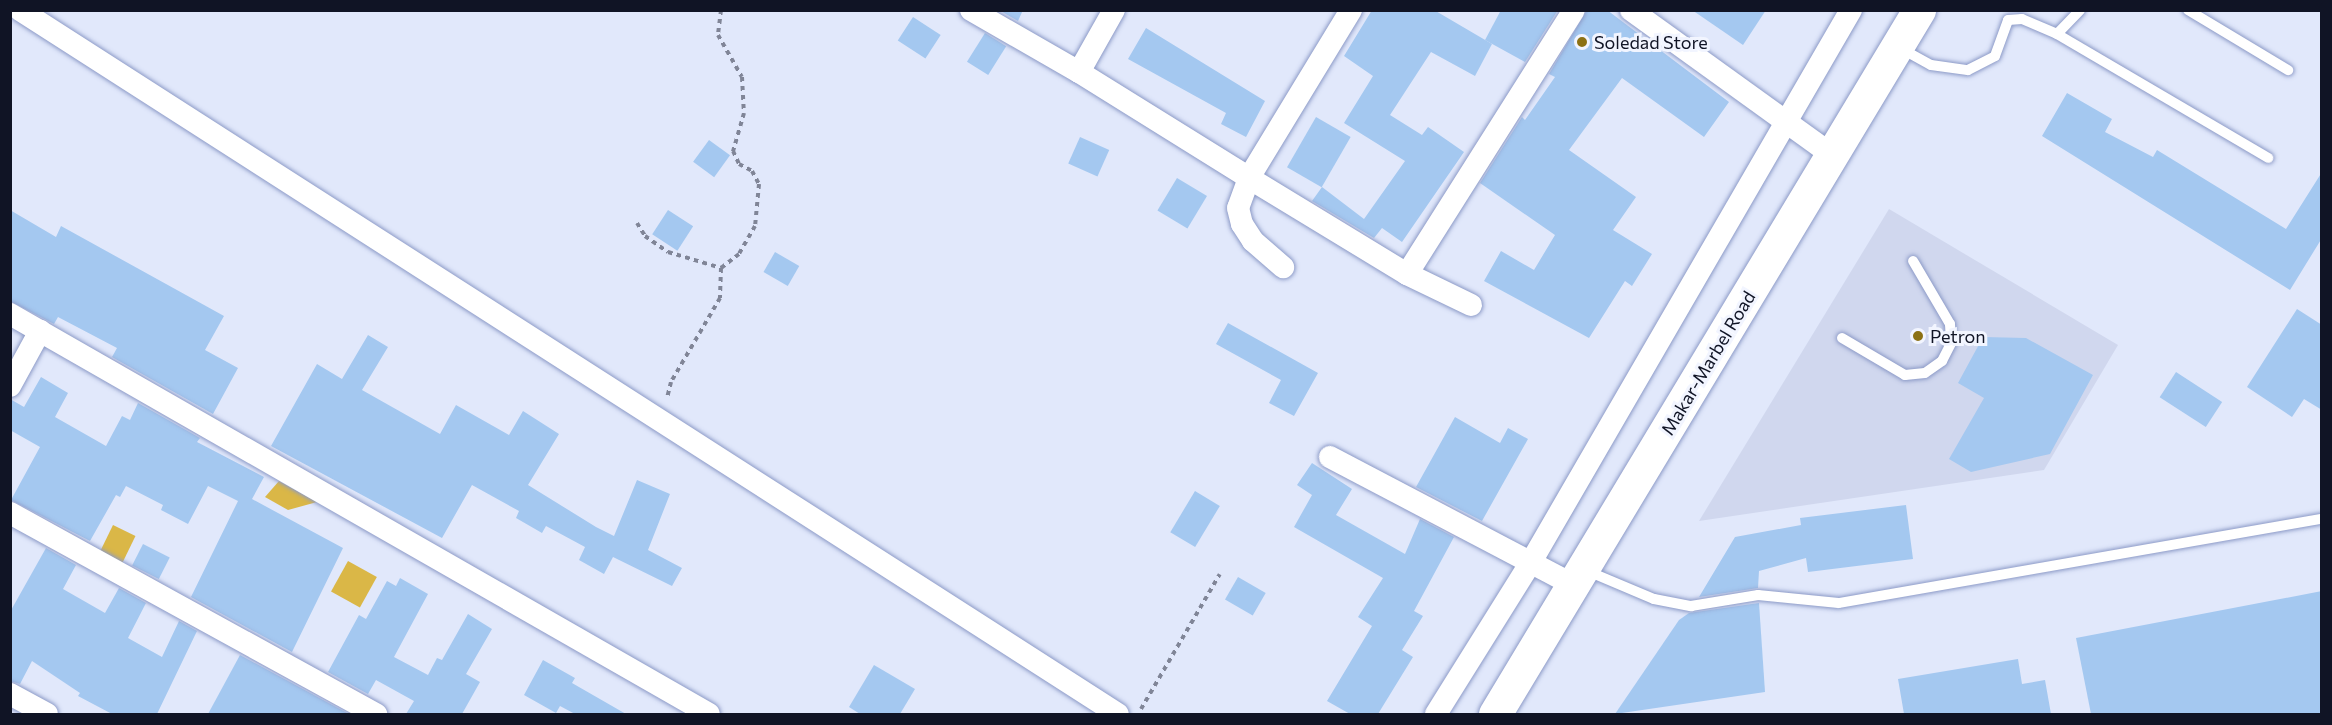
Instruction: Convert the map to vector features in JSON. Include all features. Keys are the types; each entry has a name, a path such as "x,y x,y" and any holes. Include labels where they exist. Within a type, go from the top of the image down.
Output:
{"main road":[{"name":"Makar-Marbel Road","path":"1496,714 1919,10"}],"street":[{"path":"20,10 1118,714"},
{"path":"971,10 1079,72 1407,274 1471,305"},
{"path":"1079,72 1114,10"},
{"path":"1283,267 1253,241 1242,224 1238,208 1249,178 1351,10"},
{"path":"1407,274 1574,10"},
{"path":"1631,10 1832,155"},
{"path":"1436,714 1531,562 1784,121 1851,10"},
{"path":"10,314 709,714"},
{"path":"10,386 40,331"},
{"path":"1330,457 1531,562 1578,577"},
{"path":"10,513 376,714"},
{"path":"10,694 47,714"}],"lane":[{"path":"2057,34 2080,10"},
{"path":"2188,10 2288,70"},
{"path":"1897,47 1931,65 1968,70 1995,56 2003,29 2013,17 2057,34 2268,158"},
{"path":"1842,338 1905,375 1925,373 1942,361 1951,343 1950,324 1913,261"},
{"path":"1578,577 1654,599 1691,606 1758,595 1839,603 2322,519"}],"path":[{"path":"721,10 718,35 742,77 744,113 733,151 739,164 752,171 759,184 755,226 739,254 721,268"},
{"path":"637,223 645,236 668,252 721,268"},
{"path":"670,427 664,410 671,382 720,298 721,268"},
{"path":"1137,714 1220,574"}],"shaded area":[{"path":"1889,209 2118,345 2044,470 1699,521"},
{"path":"279,481 317,502 288,510 265,497"},
{"path":"113,525 135,536 122,563 100,552"},
{"path":"348,561 377,577 360,608 331,592"}],"building":[{"path":"999,10 1023,10 1018,21"},
{"path":"1372,10 1434,10 1492,44 1475,76 1431,52 1390,115 1422,135 1428,127 1464,152 1402,242 1382,228 1374,238 1312,201 1322,187 1364,219 1405,161 1344,123 1373,76 1344,56"},
{"path":"1501,10 1558,10 1525,62 1485,40"},
{"path":"1587,10 1607,10 1729,102 1704,137 1622,78 1569,150 1636,197 1613,230 1652,254 1632,286 1625,281 1589,338 1484,281 1501,251 1534,270 1555,235 1480,183 1522,117 1525,120 1555,77 1549,74"},
{"path":"1692,10 1766,10 1743,45"},
{"path":"913,17 941,35 925,58 898,40"},
{"path":"1146,28 1265,101 1246,137 1221,124 1226,113 1128,59"},
{"path":"985,33 1006,46 988,75 967,62"},
{"path":"2067,93 2112,119 2105,132 2153,157 2157,150 2286,229 2322,172 2322,238 2290,290 2042,136"},
{"path":"1316,117 1351,137 1322,187 1287,167"},
{"path":"1080,137 1109,150 1097,177 1068,163"},
{"path":"709,140 730,155 714,177 693,162"},
{"path":"1177,178 1207,196 1187,229 1157,211"},
{"path":"10,210 56,237 61,226 224,316 205,350 238,368 213,414 112,357 117,348 58,317 54,324 10,301"},
{"path":"668,210 693,226 677,251 652,234"},
{"path":"775,252 799,266 788,286 764,272"},
{"path":"2297,309 2322,325 2322,410 2304,399 2292,417 2247,387"},
{"path":"1228,323 1318,373 1294,416 1269,403 1281,380 1216,344"},
{"path":"368,335 388,347 362,390 440,434 456,405 509,435 523,411 559,434 528,485 596,527 614,536 637,480 670,494 648,550 682,568 672,586 613,557 604,574 579,560 585,547 546,526 542,533 516,518 519,511 472,485 442,538 271,446 317,364 342,379"},
{"path":"1983,337 2026,338 2093,375 2050,454 1971,472 1949,459 1984,398 1958,383"},
{"path":"2176,372 2222,402 2206,427 2160,397"},
{"path":"41,377 68,393 55,417 106,446 122,416 130,420 138,403 200,438 197,442 264,477 252,499 343,548 292,652 191,597 238,501 208,486 188,524 161,510 163,505 126,486 120,497 116,495 90,541 11,500 40,447 10,430 10,399 24,407"},
{"path":"1455,417 1500,443 1508,428 1528,439 1482,521 1416,487"},
{"path":"1312,463 1352,489 1336,515 1405,554 1420,519 1454,537 1414,611 1423,616 1402,650 1413,657 1378,714 1350,714 1327,701 1372,626 1358,617 1383,578 1294,527 1312,495 1297,485"},
{"path":"1195,491 1220,506 1195,547 1170,532"},
{"path":"1906,505 1913,559 1808,572 1806,558 1759,571 1758,588 1699,597 1735,537 1801,525 1800,518"},
{"path":"143,544 170,558 159,579 132,565"},
{"path":"46,548 76,565 63,589 105,613 119,588 146,603 128,638 162,657 179,621 197,631 157,714 112,714 78,696 80,693 32,661 20,684 10,681 10,612"},
{"path":"1238,577 1266,593 1253,616 1225,600"},
{"path":"400,578 428,594 394,657 428,675 437,658 442,660 468,614 492,629 466,674 480,682 462,714 406,714 414,701 376,680 368,694 328,672 359,615 366,619 387,581 396,586"},
{"path":"2322,591 2322,714 2091,714 2076,638"},
{"path":"1759,603 1765,692 1615,714 1679,620 1689,613"},
{"path":"240,655 349,714 208,714"},
{"path":"2018,659 2022,684 2045,680 2051,714 1904,714 1898,679"},
{"path":"543,660 575,678 572,683 626,714 575,714 560,706 556,713 524,695"},
{"path":"874,665 915,689 900,714 860,714 849,707"}],"place":[{"name":"Soledad Store","path":"1582,42"},
{"name":"Petron","path":"1918,336"}]}
